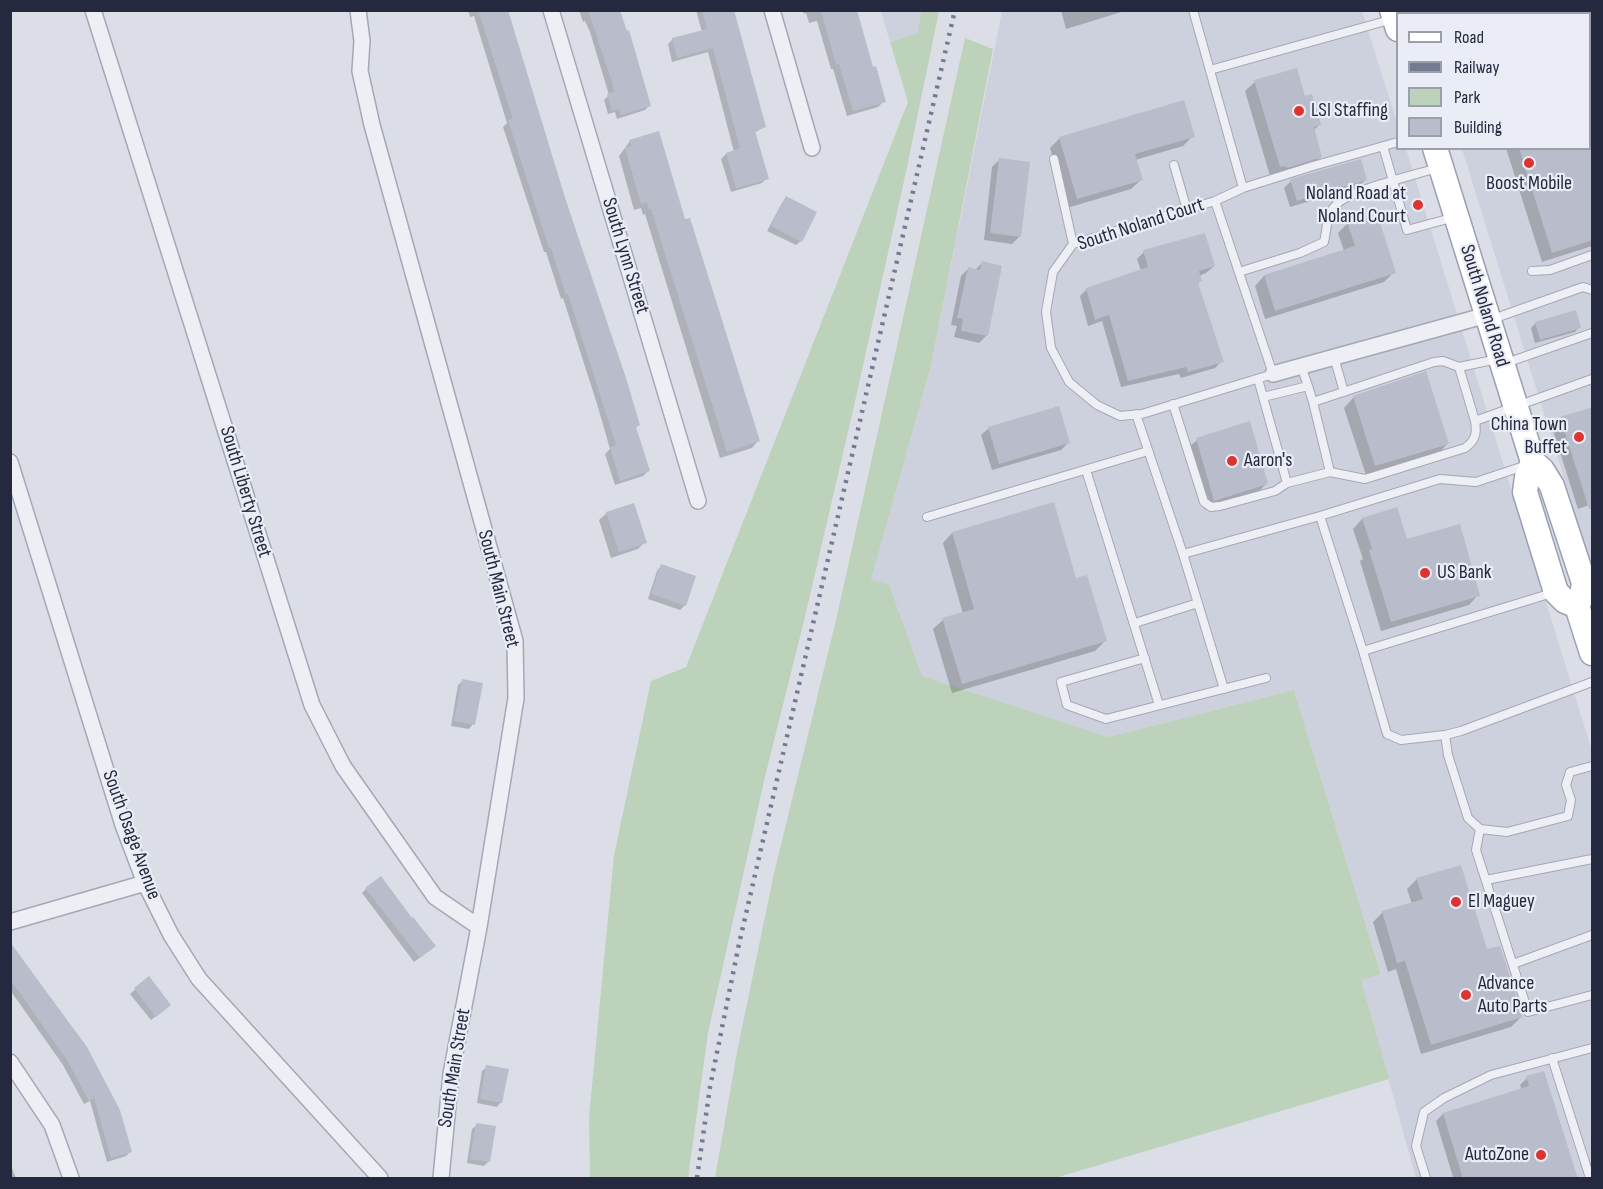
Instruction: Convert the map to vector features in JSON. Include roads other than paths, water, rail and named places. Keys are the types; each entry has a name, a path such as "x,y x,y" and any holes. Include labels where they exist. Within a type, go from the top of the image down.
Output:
{"main road":[{"name":"South Noland Road","path":"1438,158 1533,462 1542,470 1552,486 1584,583 1582,595 1593,653"},
{"path":"1533,462 1527,477 1525,492 1556,592 1565,601 1585,604"}],"street":[{"name":"South Liberty Street","path":"93,10 312,705 344,766 435,897 479,927"},
{"name":"South Main Street","path":"358,10 362,41 360,71 372,125 515,641 516,698 479,927 451,1074 441,1179"},
{"name":"South Lynn Street","path":"551,10 698,501"},
{"path":"772,10 812,148"},
{"name":"South Noland Court","path":"1273,374 1488,317"},
{"name":"South Osage Avenue","path":"10,462 123,825 145,883 171,935 199,979 380,1179"},
{"path":"10,922 145,883"},
{"path":"10,1062 52,1125 70,1179"}],"lane":[{"path":"1193,10 1243,188"},
{"path":"1210,70 1394,19"},
{"path":"1215,201 1243,188 1396,143"},
{"path":"1383,146 1407,230 1456,217"},
{"path":"1239,272 1300,253 1324,242 1328,217 1335,205 1353,194 1392,182 1438,158"},
{"path":"1054,159 1073,244"},
{"path":"1174,165 1187,210"},
{"name":"South Noland Court","path":"1215,201 1273,374 1173,404 1120,417 1097,405 1069,382 1051,348 1046,312 1053,273 1073,244 1215,201"},
{"path":"1532,271 1550,270 1593,255"},
{"path":"1488,317 1583,287 1593,290"},
{"path":"1313,402 1434,362 1443,360 1459,367 1502,361 1593,333"},
{"path":"1334,357 1344,392"},
{"path":"1301,366 1313,402 1330,472"},
{"path":"1173,404 1204,502 1211,507 1220,507 1275,491 1287,483 1330,472 1365,479 1465,448 1476,435 1475,421 1459,367"},
{"path":"1258,379 1287,483"},
{"path":"1475,421 1593,379"},
{"path":"1263,397 1308,386"},
{"path":"1136,414 1183,554 1224,689"},
{"path":"927,518 1148,451"},
{"path":"1183,554 1320,516 1440,479 1476,482 1533,462"},
{"path":"1086,470 1160,705"},
{"path":"1320,516 1387,734 1401,740 1461,731 1593,682"},
{"path":"1363,651 1556,592"},
{"path":"1135,623 1198,603"},
{"path":"1145,658 1060,682 1067,705 1106,719 1266,678"},
{"path":"1445,735 1448,755 1468,818 1480,829 1507,832 1568,816 1571,800 1566,785 1570,772 1593,766"},
{"path":"1480,829 1476,850 1528,1012 1593,995"},
{"path":"1486,880 1593,859"},
{"path":"1513,964 1593,934"},
{"path":"1426,1179 1416,1146 1424,1112 1444,1098 1491,1075 1593,1048"},
{"path":"1552,1058 1590,1179"}],"railway":[{"path":"697,1178 710,1087 739,944 955,10"}],"place":[{"name":"LSI Staffing","path":"1299,111"},
{"name":"Boost Mobile","path":"1529,163"},
{"name":"Noland Road at Noland Court","path":"1418,205"},
{"name":"China Town Buffet","path":"1579,437"},
{"name":"Aaron's","path":"1232,461"},
{"name":"US Bank","path":"1425,573"},
{"name":"El Maguey","path":"1456,902"},
{"name":"Advance Auto Parts","path":"1466,995"},
{"name":"AutoZone","path":"1541,1155"}]}
